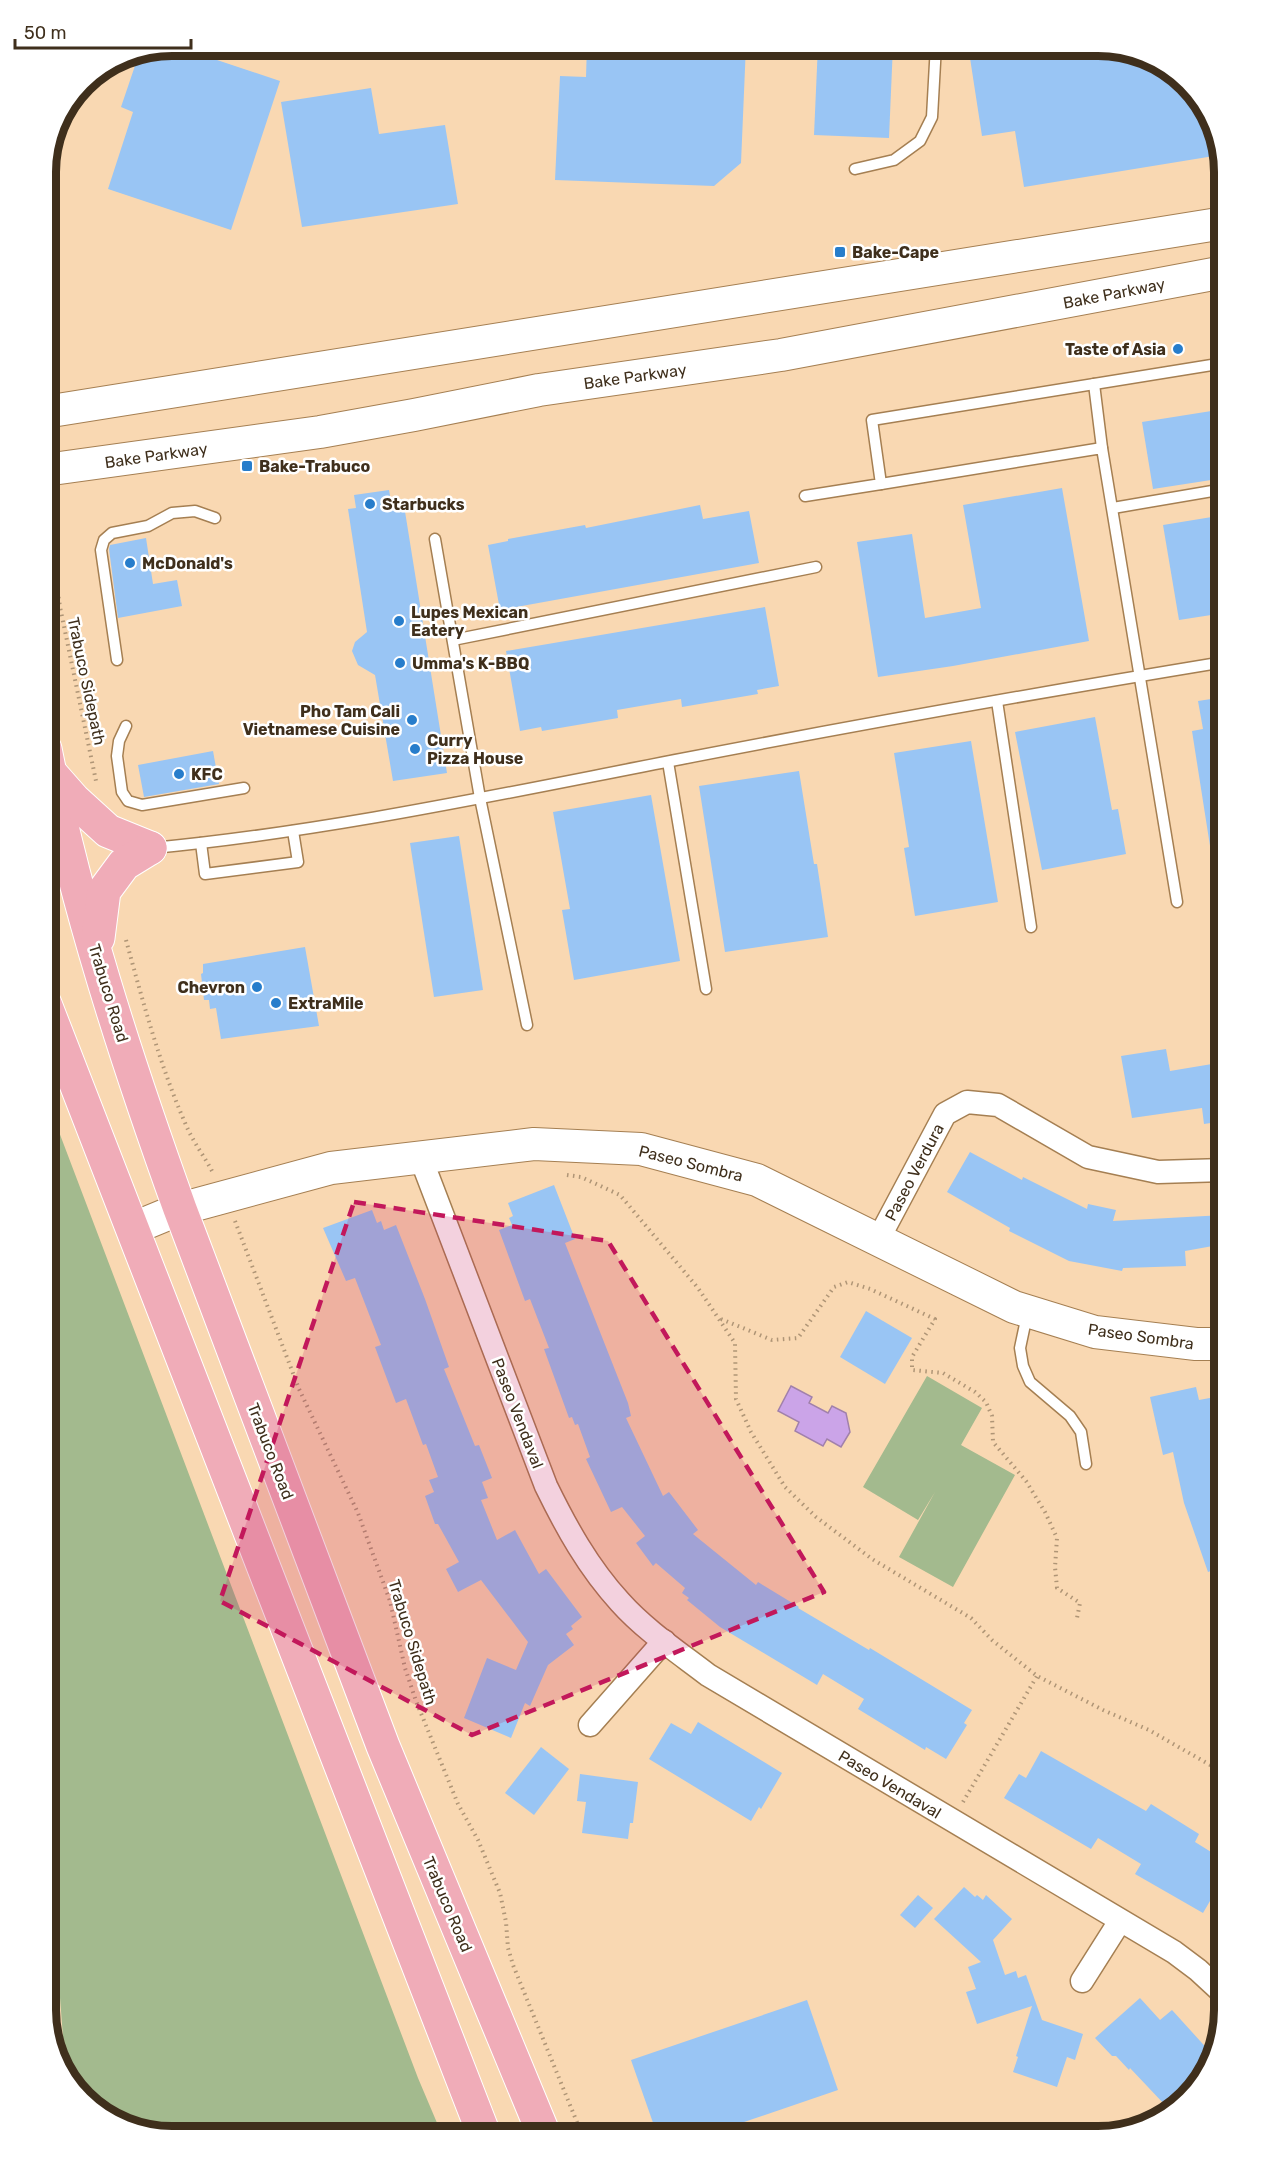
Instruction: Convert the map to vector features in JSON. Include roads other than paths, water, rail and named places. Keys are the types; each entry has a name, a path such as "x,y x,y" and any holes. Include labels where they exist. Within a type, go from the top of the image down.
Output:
{"main road":[{"path":"56,410 1214,225"},
{"name":"Bake Parkway","path":"56,468 320,432 539,390 782,355 1214,274"},
{"path":"56,773 74,800 108,831 150,848"},
{"name":"Trabuco Road","path":"56,793 96,955 151,1129 180,1209 378,1735 540,2126"},
{"path":"96,955 104,891 124,864 150,848"},
{"path":"56,1032 481,2126"},
{"name":"Paseo Sombra","path":"134,1228 180,1209 331,1168 534,1144 641,1149 757,1180 879,1238 1014,1307 1095,1332 1196,1344 1214,1344"},
{"path":"430,1995 478,1976"}],"street":[{"name":"Paseo Verdura","path":"879,1238 945,1114 967,1102 998,1105 1088,1157 1158,1172 1214,1170"},
{"name":"Paseo Vendaval","path":"420,1156 546,1486 590,1566 621,1603 664,1641 708,1675 1174,1952 1214,1985"},
{"path":"590,1725 664,1641"},
{"path":"1082,1981 1120,1921"}],"lane":[{"path":"855,169 894,160 920,141 932,117 935,56"},
{"path":"881,484 872,420 1214,365"},
{"path":"1094,384 1102,448 1177,902"},
{"path":"804,496 1102,448"},
{"path":"1113,508 1214,491"},
{"path":"117,660 101,550 104,540 111,532 148,526 172,513 195,511 215,518"},
{"path":"435,539 480,798 527,1025"},
{"path":"453,640 816,567"},
{"path":"150,848 293,831 480,798 841,728 1214,664"},
{"path":"997,701 1031,927"},
{"path":"126,726 119,741 117,756 122,792 128,801 142,806 244,788"},
{"path":"668,762 706,989"},
{"path":"201,843 206,874 298,861 293,831"},
{"path":"1028,1311 1020,1348 1023,1366 1030,1382 1070,1416 1081,1432 1086,1464"}],"place":[{"name":"Bake-Cape","path":"840,252"},
{"name":"Taste of Asia","path":"1178,349"},
{"name":"Bake-Trabuco","path":"247,466"},
{"name":"Starbucks","path":"370,504"},
{"name":"McDonald's","path":"130,563"},
{"name":"Lupes Mexican Eatery","path":"399,621"},
{"name":"Umma's K-BBQ","path":"400,663"},
{"name":"Pho Tam Cali Vietnamese Cuisine","path":"412,720"},
{"name":"Curry Pizza House","path":"415,749"},
{"name":"KFC","path":"179,774"},
{"name":"Chevron","path":"257,987"},
{"name":"ExtraMile","path":"276,1003"}]}
